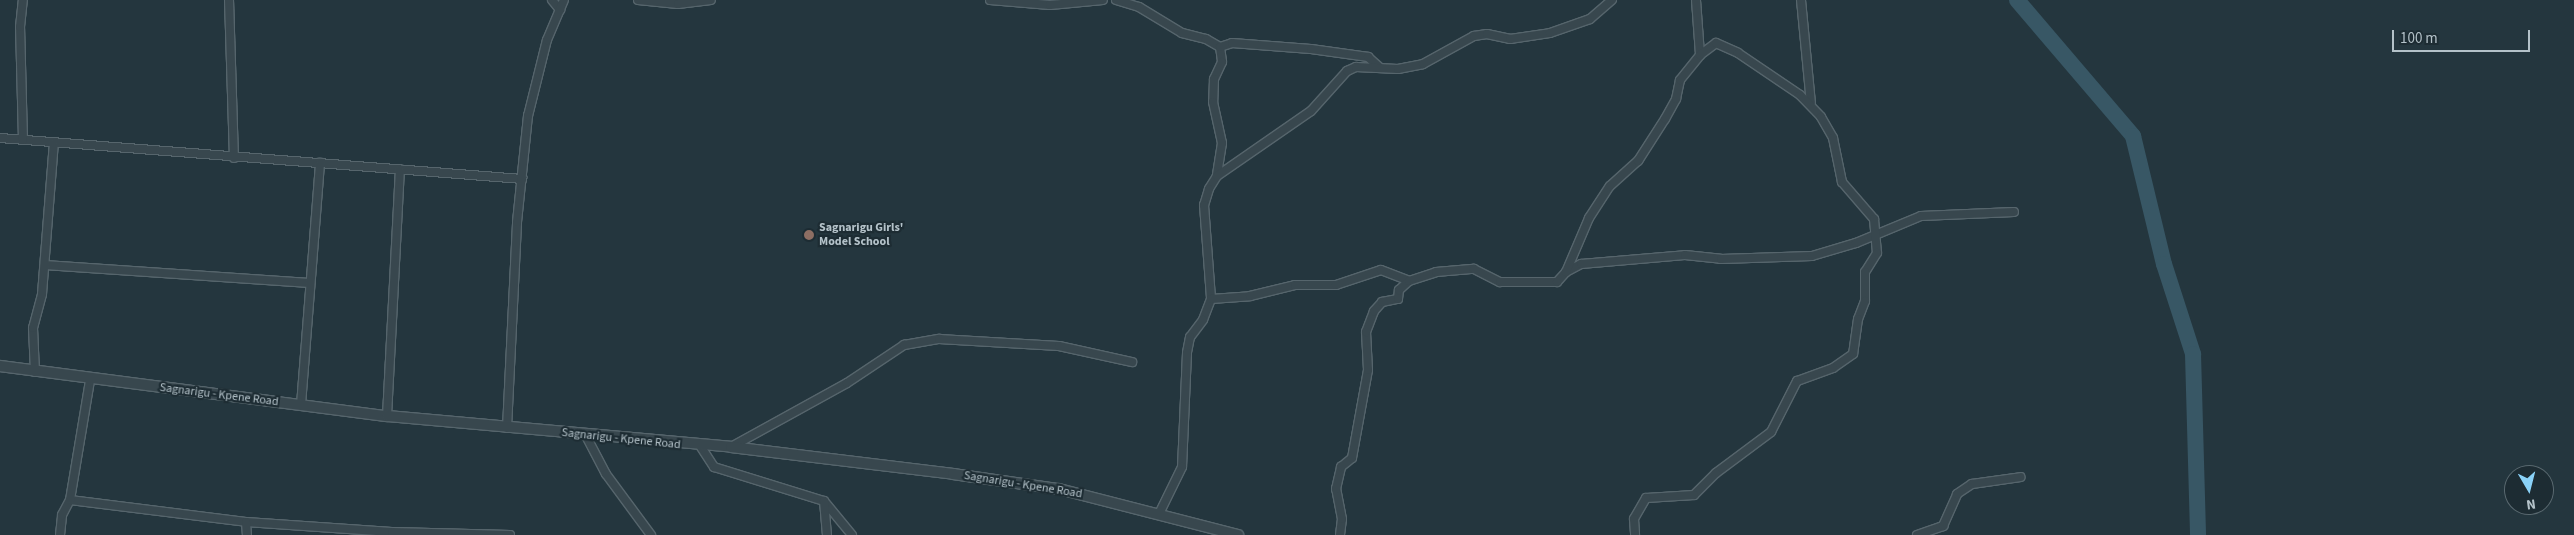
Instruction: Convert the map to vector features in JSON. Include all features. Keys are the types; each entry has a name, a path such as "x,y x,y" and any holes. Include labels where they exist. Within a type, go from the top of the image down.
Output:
{"street":[{"path":"23,140 20,27 24,0"},
{"path":"229,0 234,158"},
{"path":"552,0 560,10"},
{"path":"507,428 522,179 532,90 564,0"},
{"path":"638,0 678,4 711,0"},
{"path":"990,0 1050,5 1103,0"},
{"path":"1116,0 1139,7 1182,33 1206,39 1220,47 1232,43 1311,49 1368,57 1379,67"},
{"path":"1217,176 1311,111 1347,72 1356,67 1398,69 1423,64 1474,36 1487,34 1510,39 1550,33 1590,19 1612,0"},
{"path":"1696,0 1700,55"},
{"path":"1801,0 1811,103"},
{"path":"1566,272 1589,218 1610,186 1638,161 1676,99 1680,80 1700,55 1716,43 1724,46 1811,103 1830,130 1842,182 1874,219 1877,234 1877,253 1865,272 1866,302 1858,319 1853,354 1834,368 1797,381 1771,432 1716,473 1694,495 1646,498 1634,519 1636,535"},
{"path":"1159,514 1182,467 1187,353 1190,337 1203,320 1211,298 1204,205 1209,189 1217,176 1222,143 1213,102 1214,79 1222,62 1220,47"},
{"path":"0,138 234,158 522,179"},
{"path":"35,372 33,328 40,308 45,265 54,143"},
{"path":"301,405 309,283 320,164"},
{"path":"387,416 400,169"},
{"path":"1340,535 1342,519 1336,489 1341,467 1352,458 1368,370 1368,327 1374,311 1382,302 1398,299 1399,290 1409,281 1436,272 1474,269 1500,282 1546,284 1557,282 1566,272 1580,264 1685,255 1721,259 1789,259 1812,256 1877,234 1922,216 2014,212"},
{"path":"45,265 309,283"},
{"path":"1211,298 1250,296 1294,285 1336,286 1381,270 1409,281"},
{"path":"731,447 847,383 904,345 939,339 1060,346 1132,362"},
{"name":"Sagnarigu - Kpene Road","path":"0,366 90,380 387,416 585,434 701,447 731,447 1059,489 1238,535"},
{"path":"60,535 62,515 70,500 90,380"},
{"path":"585,434 606,474 651,535"},
{"path":"701,447 714,466 824,501 852,535"},
{"path":"1917,535 1943,526 1957,494 1972,484 2021,477"},
{"path":"70,500 246,522 392,534 510,535"},
{"path":"824,501 826,535"},
{"path":"246,522 248,535"}],"waterway":[{"path":"2017,0 2133,136 2164,264 2193,354 2198,535"}],"place":[{"name":"Sagnarigu Girls' Model School","path":"809,235"}]}
